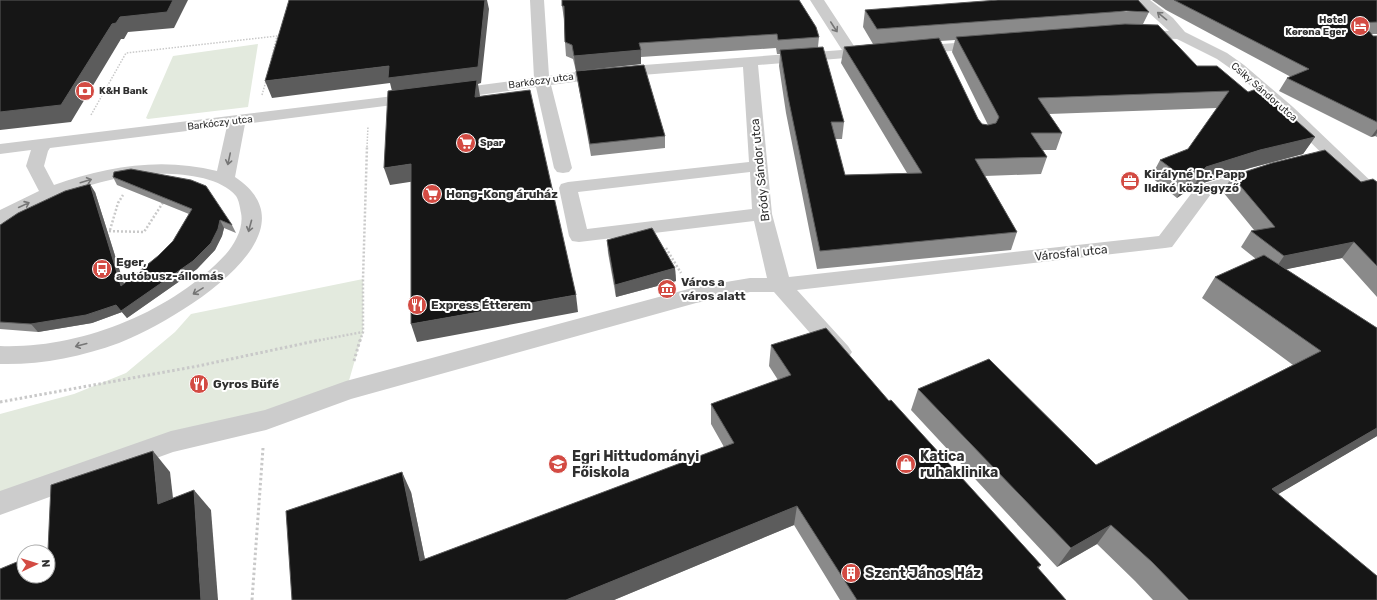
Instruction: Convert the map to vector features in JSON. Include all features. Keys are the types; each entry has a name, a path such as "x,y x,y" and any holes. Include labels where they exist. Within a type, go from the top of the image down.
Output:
{"street":[{"path":"537,0 542,81 563,168"},
{"path":"817,0 852,54"},
{"name":"Csiky Sándor utca","path":"1142,0 1168,20 1180,35 1222,56 1239,68 1332,154 1374,189"},
{"path":"1126,34 1180,35"},
{"path":"904,50 944,55 996,44"},
{"name":"Barkóczy utca","path":"0,149 368,105 604,73 881,52"},
{"name":"Bródy Sándor utca","path":"750,61 762,214 780,285 854,367"},
{"path":"225,179 237,121"},
{"path":"45,144 39,151 34,166 49,193"},
{"path":"1309,160 1332,154"},
{"path":"758,166 568,188 579,236 762,214"},
{"path":"0,218 12,210 49,193 90,179 139,170 173,168 210,173 225,179 245,195 252,219 247,236 237,254 205,287 159,315 111,336 77,346 43,353 0,355"},
{"name":"Városfal utca","path":"0,502 171,442 266,420 346,391 696,295 750,285 780,285 1165,242 1204,190 1271,169"}],"path":[{"path":"76,140 126,53 277,36 270,66"},
{"path":"256,119 266,81"},
{"path":"346,391 364,332 363,279 368,105"},
{"path":"110,230 118,203 139,170"},
{"path":"103,231 144,232 162,203 193,170"},
{"path":"654,227 683,275"},
{"path":"0,402 198,366 364,332"},
{"path":"252,600 266,420"}],"shaded area":[{"path":"258,44 248,107 148,119 146,118 173,56"},
{"path":"363,279 363,332 346,391 0,503 0,414 74,394 126,373 175,332 191,314"}],"building":[{"path":"0,0 173,0 167,12 120,17 116,23 112,24 61,105 0,112"},
{"path":"289,0 485,0 478,67 388,78 389,66 265,81"},
{"path":"562,0 799,0 816,27 819,37 778,40 777,34 639,43 641,50 574,56 572,45 565,42 564,6 562,6"},
{"path":"998,0 1138,0 1149,12 1126,11 877,29 865,10"},
{"path":"1174,0 1377,0 1377,22 1353,23 1370,32 1373,36 1377,36 1377,122 1287,78 1309,69"},
{"path":"1125,24 1158,25 1197,66 1217,66 1248,92 1259,88 1315,137 1260,150 1206,167 1200,175 1193,176 1187,180 1160,160 1188,149 1229,91 1038,98 1062,133 1031,133 1047,157 975,159 1017,232 820,251 788,97 780,50 823,47 844,122 831,122 845,175 922,173 844,47 939,38 978,119 982,124 988,125 996,123 999,117 956,37"},
{"path":"644,65 665,136 590,144 576,71"},
{"path":"477,80 475,97 530,90 576,295 411,324 411,164 384,168 388,91"},
{"path":"1325,150 1361,182 1373,179 1377,182 1377,266 1354,242 1284,256 1251,231 1275,227 1232,176 1272,163"},
{"path":"131,169 191,180 206,186 232,225 220,220 218,229 211,243 193,261 121,311 116,305 86,315 31,324 0,322 0,225 18,213 65,191 90,184 121,286 158,256 173,241 192,209 113,177 114,172"},
{"path":"652,228 675,268 615,285 607,240"},
{"path":"1264,255 1377,328 1377,428 1272,489 1377,576 1377,600 1189,600 1152,562 1111,525 1071,548 918,389 989,359 1096,465 1321,351 1215,277"},
{"path":"826,328 889,401 891,400 1041,565 1037,567 1066,600 857,600 797,506 566,600 292,600 286,511 402,472 420,561 734,443 711,404 791,375 771,345"},
{"path":"153,451 158,504 194,490 201,600 0,600 0,569 16,562 16,584 56,584 56,544 48,544 51,485"}],"place":[{"name":"Hotel Korona Eger","path":"1360,26"},
{"name":"K&H Bank","path":"85,91"},
{"name":"Spar","path":"466,143"},
{"name":"Királyné Dr. Papp Ildikó közjegyző","path":"1130,181"},
{"name":"Hong-Kong áruház","path":"432,194"},
{"name":"Eger, autóbusz-állomás","path":"102,269"},
{"name":"Város a város alatt","path":"667,289"},
{"name":"Express Étterem","path":"417,305"},
{"name":"Gyros Büfé","path":"199,384"},
{"name":"Egri Hittudományi Főiskola","path":"558,464"},
{"name":"Katica ruhaklinika","path":"906,464"},
{"name":"Szent János Ház","path":"851,573"}]}
